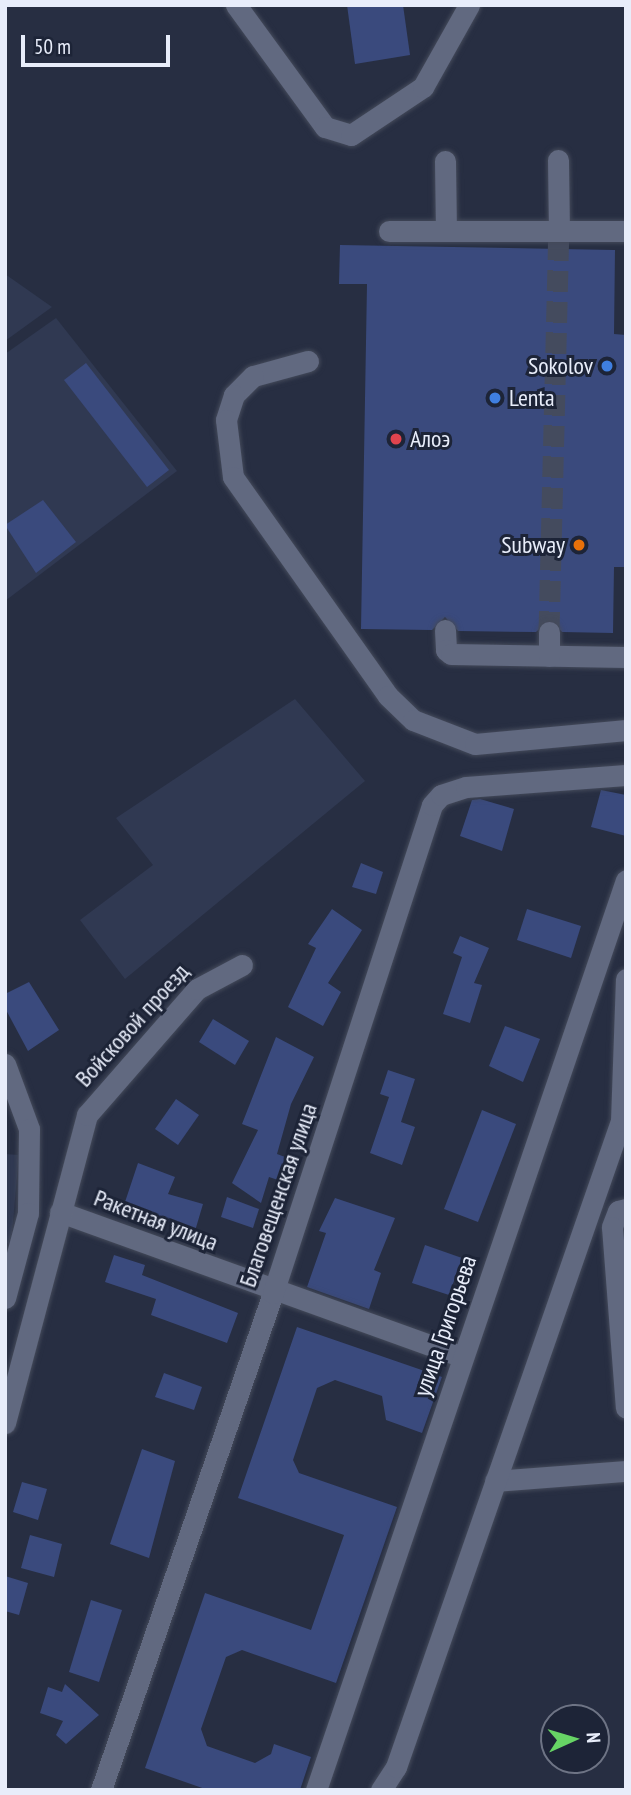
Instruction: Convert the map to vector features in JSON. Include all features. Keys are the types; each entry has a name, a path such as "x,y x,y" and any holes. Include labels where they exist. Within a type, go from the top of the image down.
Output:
{"street":[{"path":"236,5 325,127 351,135 423,87 469,5"},
{"path":"558,160 559,231"},
{"path":"445,161 446,230"},
{"path":"389,231 446,230 498,239 559,231 626,231"},
{"path":"308,361 253,376 234,395 226,420 233,477 388,696 413,720 475,744 626,730"},
{"path":"445,630 446,650 451,654 626,657"},
{"path":"549,632 549,656"},
{"name":"Благовещенская улица","path":"101,1790 273,1293 432,805 441,795 466,787 626,775"},
{"name":"улица Григорьева","path":"316,1790 626,880"},
{"name":"Войсковой проезд","path":"5,1423 77,1141 101,1096 197,989 242,965"},
{"path":"382,1790 396,1767 621,1121 626,979"},
{"path":"5,1064 29,1129 28,1213 5,1298"},
{"path":"626,1209 612,1218 626,1407"},
{"name":"Ракетная улица","path":"60,1212 273,1293 462,1357"},
{"path":"495,1481 626,1471"}],"shaded area":[{"path":"5,274 52,307 5,341"},
{"path":"56,318 177,471 5,601 5,354"},
{"path":"295,699 365,781 125,979 80,920 153,865 116,818"},
{"path":"5,1154 19,1155 11,1244 5,1243"}],"building":[{"path":"347,5 403,5 410,55 355,64"},
{"name":"Lenta","path":"340,245 615,250 614,334 626,335 626,567 614,567 613,633 562,632 550,619 536,632 458,631 445,617 432,630 361,629 367,284 339,284"},
{"path":"86,363 169,470 147,487 64,380"},
{"path":"43,500 76,542 36,573 5,525"},
{"path":"601,790 626,795 626,836 591,827"},
{"path":"480,799 514,809 502,851 460,836 472,800"},
{"path":"361,863 383,872 376,894 352,887"},
{"path":"332,909 362,930 328,983 341,992 323,1026 288,1007 316,948 308,944"},
{"path":"527,909 581,926 571,958 517,940"},
{"path":"460,936 489,948 474,983 482,985 470,1023 443,1014 462,957 453,953"},
{"path":"29,982 59,1030 28,1051 5,1008 5,994"},
{"path":"213,1019 249,1041 235,1065 199,1042"},
{"path":"505,1026 540,1039 523,1082 489,1066"},
{"path":"276,1037 314,1057 291,1104 277,1154 285,1157 278,1180 269,1177 261,1203 232,1183 258,1130 242,1124"},
{"path":"388,1070 415,1079 401,1122 415,1127 402,1165 370,1153 389,1097 380,1094"},
{"path":"176,1099 199,1115 178,1145 155,1129"},
{"path":"482,1110 516,1124 478,1222 444,1209"},
{"path":"138,1163 175,1177 168,1194 203,1204 195,1231 124,1205"},
{"path":"227,1197 259,1209 253,1228 221,1217"},
{"path":"335,1198 395,1218 374,1270 381,1273 369,1309 307,1287 326,1233 319,1231"},
{"path":"425,1245 462,1258 449,1295 412,1283"},
{"path":"114,1255 145,1265 142,1275 238,1313 227,1343 151,1315 156,1299 105,1282"},
{"path":"297,1327 442,1377 422,1433 386,1420 382,1396 335,1380 317,1388 293,1460 299,1473 397,1507 336,1683 242,1650 226,1657 201,1729 207,1746 255,1763 271,1754 274,1744 311,1757 300,1790 208,1790 145,1768 205,1593 311,1630 344,1535 238,1498"},
{"path":"164,1373 202,1387 194,1410 155,1397"},
{"path":"142,1449 175,1461 149,1558 110,1544"},
{"path":"22,1482 47,1489 38,1520 13,1512"},
{"path":"30,1535 62,1544 54,1577 21,1568"},
{"path":"5,1576 28,1583 19,1615 5,1611"},
{"path":"91,1600 122,1610 99,1682 69,1672"},
{"path":"65,1684 99,1715 66,1744 56,1735 63,1721 40,1713 48,1687 62,1692"}],"tunnel":[{"path":"549,632 559,231"}],"place":[{"name":"Sokolov","path":"607,366"},
{"name":"Lenta","path":"495,398"},
{"name":"Алоэ","path":"396,439"},
{"name":"Subway","path":"579,545"}]}
